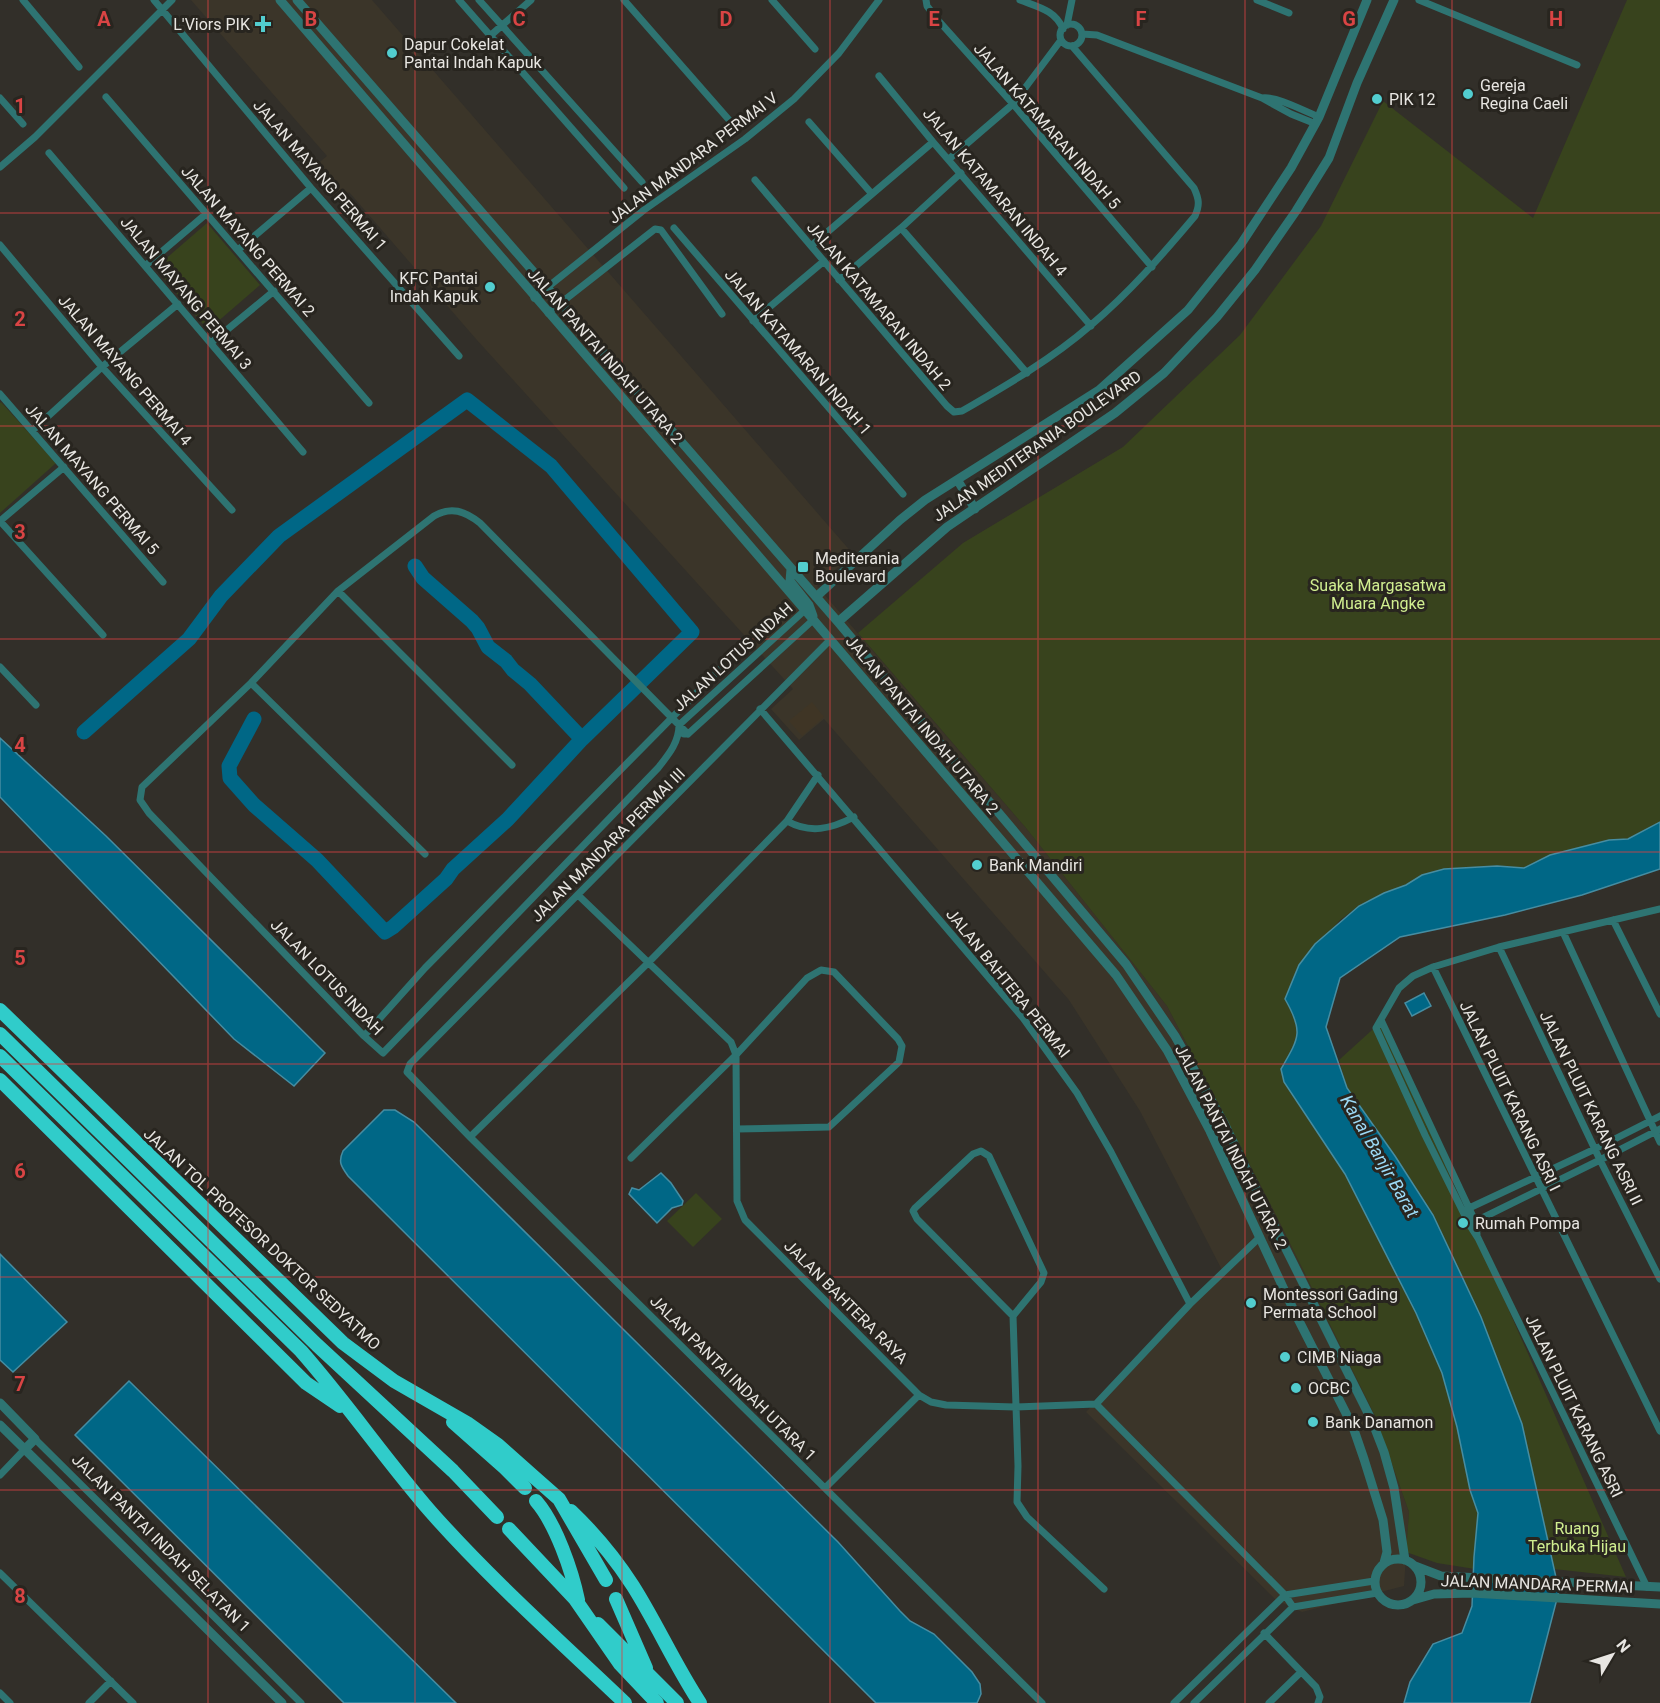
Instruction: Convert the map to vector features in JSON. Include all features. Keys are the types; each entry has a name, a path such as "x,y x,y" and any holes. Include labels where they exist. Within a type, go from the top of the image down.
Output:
{"highway":[{"name":"JALAN TOL PROFESOR DOKTOR SEDYATMO","path":"0,1010 343,1343 394,1381 467,1423 498,1445 559,1499 606,1580"},
{"name":"JALAN TOL PROFESOR DOKTOR SEDYATMO","path":"0,1034 309,1337 453,1471 497,1517"},
{"path":"0,1056 301,1351 458,1542 625,1703"},
{"path":"0,1080 306,1383 350,1412"},
{"path":"432,1403 525,1488"},
{"path":"559,1499 597,1536 609,1552 633,1587 700,1703"},
{"path":"536,1501 543,1509 558,1541 580,1606 621,1664 657,1703"},
{"path":"508,1529 580,1606 677,1703"},
{"path":"616,1599 650,1676"}],"street":[{"path":"23,0 79,67"},
{"name":"JALAN MAYANG PERMAI 1","path":"154,0 311,188 459,356"},
{"path":"0,167 35,137 172,0"},
{"name":"JALAN PANTAI INDAH UTARA 2","path":"279,0 1116,975 1167,1050 1210,1131 1295,1313 1353,1427 1383,1520 1386,1539 1385,1560"},
{"name":"JALAN PANTAI INDAH UTARA 2","path":"297,0 838,622 1126,964 1175,1036 1224,1123 1372,1420 1394,1488 1406,1558"},
{"path":"459,0 624,188"},
{"path":"479,0 642,182"},
{"path":"490,36 531,0"},
{"path":"624,0 730,121"},
{"path":"772,0 815,49"},
{"name":"JALAN MANDARA PERMAI V","path":"534,298 644,210 745,139 794,99 839,53 879,0"},
{"name":"JALAN KATAMARAN INDAH 5","path":"926,0 927,6 937,19 1152,267"},
{"path":"1020,0 1052,13 1065,27"},
{"path":"1065,27 1074,25 1079,28 1082,33 1077,44 1066,45 1061,40 1060,34 1065,27 1072,0"},
{"path":"1257,0 1289,13"},
{"name":"JALAN MEDITERANIA BOULEVARD","path":"816,597 900,520 926,500 1100,390 1188,310 1241,244 1291,168 1317,120 1367,0"},
{"name":"JALAN MEDITERANIA BOULEVARD","path":"838,622 947,527 1115,413 1164,374 1217,317 1255,270 1329,159 1357,82 1394,0"},
{"path":"1419,0 1577,65"},
{"path":"1082,33 1097,35 1262,98 1291,114 1317,120"},
{"path":"949,159 1013,104 1061,40"},
{"name":"JALAN KATAMARAN INDAH 2","path":"755,180 947,406 954,412 962,411 1027,373 1091,326 1152,267 1195,216 1199,202 1189,182 1072,46"},
{"name":"JALAN KATAMARAN INDAH 4","path":"879,76 1091,326"},
{"name":"JALAN MAYANG PERMAI 2","path":"106,97 369,403"},
{"path":"0,98 22,124"},
{"path":"809,122 872,194"},
{"path":"811,246 933,142"},
{"name":"JALAN MAYANG PERMAI 3","path":"49,153 303,452"},
{"path":"839,280 902,228 961,173"},
{"path":"238,250 311,188"},
{"path":"145,266 206,214"},
{"name":"JALAN KATAMARAN INDAH 1","path":"674,228 903,494"},
{"path":"902,228 1027,373"},
{"name":"JALAN KATAMARAN INDAH 1","path":"548,313 655,229 661,230 722,314"},
{"name":"JALAN MAYANG PERMAI 4","path":"0,245 102,367 232,510"},
{"path":"753,321 824,261"},
{"path":"211,343 274,291"},
{"path":"32,431 102,367 178,304"},
{"name":"JALAN MAYANG PERMAI 5","path":"0,395 163,582"},
{"path":"64,467 0,521 103,635"},
{"path":"958,481 975,508"},
{"name":"JALAN LOTUS INDAH","path":"688,734 679,724 672,718 625,668 488,531 467,513 455,510 441,512 338,591 251,682 142,787 140,800 149,813 383,1053 657,768 672,750 679,735 679,724 805,610"},
{"path":"791,569 790,581 809,605 813,620"},
{"path":"338,591 512,765"},
{"name":"JALAN LOTUS INDAH","path":"679,735 688,734 813,620"},
{"name":"JALAN MANDARA PERMAI III","path":"407,1069 830,640"},
{"path":"364,1036 425,968 723,666"},
{"path":"0,667 36,705"},
{"path":"251,682 426,854"},
{"name":"JALAN BAHTERA PERMAI","path":"760,709 1023,1017 1056,1062 1111,1152 1190,1304"},
{"path":"470,1137 648,963 788,821 818,776"},
{"path":"788,821 798,827 815,830 838,826 854,817"},
{"path":"578,895 694,1004 731,1042 736,1055"},
{"path":"1381,1020 1399,988 1413,976 1433,967 1499,947 1660,909"},
{"path":"1613,920 1660,1014"},
{"path":"1563,932 1650,1121 1657,1130 1660,1142"},
{"name":"JALAN PLUIT KARANG ASRI II","path":"1499,947 1600,1160 1660,1279"},
{"name":"JALAN PLUIT KARANG ASRI I","path":"1433,967 1540,1189 1657,1417 1660,1431"},
{"path":"631,1158 736,1055 807,978 821,970 834,972 902,1046 898,1062 829,1127 737,1128"},
{"name":"JALAN PLUIT KARANG ASRI","path":"1381,1020 1478,1238 1647,1587"},
{"name":"JALAN PLUIT KARANG ASRI","path":"1381,1020 1376,1031 1466,1210"},
{"path":"1385,1050 1393,1046"},
{"name":"JALAN BAHTERA RAYA","path":"736,1055 737,1201 746,1220 919,1395 931,1402 946,1405 1015,1407 1096,1404"},
{"name":"JALAN PANTAI INDAH UTARA 1","path":"407,1069 412,1078 470,1137 1042,1703"},
{"path":"1466,1210 1660,1116"},
{"path":"1472,1223 1657,1130"},
{"path":"1013,1316 917,1219 913,1211 973,1154 981,1151 989,1156 1044,1273 1041,1282 1013,1316 1017,1502 1020,1508 1104,1589"},
{"path":"1260,1237 1190,1304 1096,1404 1285,1595 1293,1607"},
{"path":"825,1488 919,1395"},
{"name":"JALAN PANTAI INDAH SELATAN 1","path":"2,1409 35,1438 301,1703"},
{"name":"JALAN PANTAI INDAH SELATAN 1","path":"0,1425 282,1703"},
{"path":"0,1475 35,1438"},
{"path":"1406,1558 1415,1566 1421,1580 1421,1587 1413,1600 1404,1605 1390,1604 1382,1600 1377,1593 1375,1574 1385,1560 1406,1558"},
{"name":"JALAN MANDARA PERMAI","path":"1415,1566 1441,1576 1660,1587"},
{"path":"0,1573 132,1703"},
{"path":"1174,1703 1285,1595 1374,1581"},
{"path":"1339,1587 1341,1598"},
{"path":"1194,1703 1293,1607 1377,1593"},
{"name":"JALAN MANDARA PERMAI","path":"1413,1600 1434,1594 1472,1593 1660,1605"},
{"path":"1264,1633 1316,1687 1320,1696 1318,1703"},
{"path":"1269,1703 1301,1672"},
{"path":"89,1703 111,1681"},
{"path":"0,1693 10,1703"}],"shaded area":[{"path":"191,0 372,0 853,554 817,586 1026,828 1167,1006 1276,1215 1375,1416 1409,1512 1404,1586 1302,1612 1276,1600 1086,1412 1222,1270 1140,1111 1069,1000 824,719 799,740 771,709 793,689 476,339 349,192 337,201 310,170 327,156"},
{"path":"812,702 824,717 802,736 789,721"}],"green space":[{"name":"Suaka Margasatwa Muara Angke","path":"1627,0 1660,0 1660,822 1628,839 1609,840 1550,855 1524,868 1497,866 1422,875 1406,885 1359,906 1340,920 1299,965 1285,998 1295,1019 1297,1035 1292,1050 1281,1069 1284,1082 1345,1174 1416,1313 1442,1373 1457,1427 1470,1490 1478,1513 1475,1569 1437,1563 1406,1552 1409,1512 1375,1416 1276,1215 1167,1006 1026,828 858,633 963,543 1123,447 1240,335 1321,226 1383,101 1533,218"},
{"path":"207,223 260,285 208,330 155,268"},
{"path":"0,403 56,463 0,513"},
{"name":"Ruang Terbuka Hijau","path":"1382,1021 1626,1577 1554,1569 1522,1425 1481,1317 1433,1215 1347,1088 1339,1060"},
{"path":"696,1193 722,1219 693,1247 667,1221"}],"water":[{"path":"0,738 106,836 325,1053 294,1086 234,1039 0,797"},
{"name":"Kanal Banjir Barat","path":"1660,822 1660,869 1582,895 1505,915 1400,937 1340,978 1326,1027 1347,1088 1433,1215 1481,1317 1522,1424 1559,1591 1530,1703 1404,1703 1410,1682 1433,1644 1462,1633 1472,1606 1478,1513 1470,1490 1457,1427 1442,1373 1416,1313 1345,1174 1284,1082 1281,1069 1292,1050 1297,1035 1295,1020 1285,999 1299,965 1315,944 1359,906 1406,885 1422,875 1444,869 1497,866 1524,868 1550,855 1609,840 1628,839"},
{"path":"1424,993 1431,1006 1412,1016 1405,1003"},
{"path":"384,1110 395,1110 414,1122 838,1542 910,1621 934,1634 972,1672 980,1684 981,1694 977,1703 876,1703 348,1176 341,1164 343,1151"},
{"path":"661,1173 683,1201 682,1205 672,1208 657,1223 629,1194 632,1188 639,1190"},
{"path":"0,1254 67,1322 13,1372 0,1360"},
{"path":"129,1381 456,1703 344,1703 75,1435"}],"waterway":[{"path":"84,732 189,639 221,596 279,536 467,400 551,466 692,632 582,739 508,819 453,869 446,879 385,932 317,860 254,805 230,778 229,766 254,719"},
{"path":"415,566 423,578 472,621 488,647 530,684 582,739"}],"place":[{"name":"L'Viors PIK","path":"263,24"},
{"name":"Dapur Cokelat Pantai Indah Kapuk","path":"392,53"},
{"name":"Gereja Regina Caeli","path":"1468,94"},
{"name":"PIK 12","path":"1377,99"},
{"name":"KFC Pantai Indah Kapuk","path":"490,287"},
{"name":"Mediterania Boulevard","path":"803,567"},
{"name":"Bank Mandiri","path":"977,865"},
{"name":"Rumah Pompa","path":"1463,1223"},
{"name":"Montessori Gading Permata School","path":"1251,1303"},
{"name":"CIMB Niaga","path":"1285,1357"},
{"name":"OCBC","path":"1296,1388"},
{"name":"Bank Danamon","path":"1313,1422"}]}
